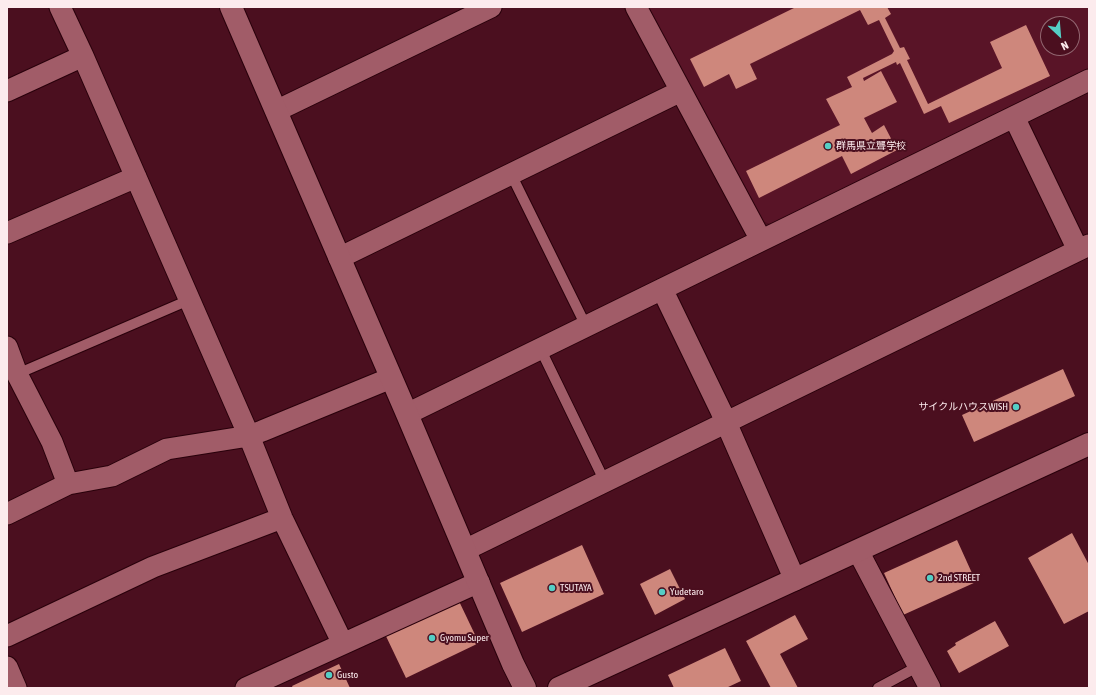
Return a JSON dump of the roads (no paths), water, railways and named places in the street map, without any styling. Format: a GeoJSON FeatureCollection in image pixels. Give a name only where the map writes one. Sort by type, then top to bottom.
{"type":"FeatureCollection","features":[{"type":"Feature","properties":{"kind":"street"},"geometry":{"type":"LineString","coordinates":[[60,7],[83,56],[249,436],[282,518],[342,642]]}},
{"type":"Feature","properties":{"kind":"street"},"geometry":{"type":"LineString","coordinates":[[231,7],[407,414],[513,664],[525,688]]}},
{"type":"Feature","properties":{"kind":"street"},"geometry":{"type":"LineString","coordinates":[[276,111],[491,7]]}},
{"type":"Feature","properties":{"kind":"street"},"geometry":{"type":"LineString","coordinates":[[636,7],[761,240]]}},
{"type":"Feature","properties":{"kind":"street"},"geometry":{"type":"LineString","coordinates":[[7,91],[83,56]]}},
{"type":"Feature","properties":{"kind":"street"},"geometry":{"type":"LineString","coordinates":[[407,414],[1089,80]]}},
{"type":"Feature","properties":{"kind":"street"},"geometry":{"type":"LineString","coordinates":[[339,258],[681,91]]}},
{"type":"Feature","properties":{"kind":"street"},"geometry":{"type":"LineString","coordinates":[[465,550],[1084,248],[1014,117]]}},
{"type":"Feature","properties":{"kind":"street"},"geometry":{"type":"LineString","coordinates":[[7,233],[136,177]]}},
{"type":"Feature","properties":{"kind":"street"},"geometry":{"type":"LineString","coordinates":[[662,289],[725,423],[795,580]]}},
{"type":"Feature","properties":{"kind":"street"},"geometry":{"type":"LineString","coordinates":[[7,347],[17,374],[52,442],[68,484]]}},
{"type":"Feature","properties":{"kind":"street"},"geometry":{"type":"LineString","coordinates":[[7,514],[68,484],[112,476],[167,450],[249,436],[391,378]]}},
{"type":"Feature","properties":{"kind":"street"},"geometry":{"type":"LineString","coordinates":[[559,688],[1089,444]]}},
{"type":"Feature","properties":{"kind":"street"},"geometry":{"type":"LineString","coordinates":[[7,636],[154,567],[282,518]]}},
{"type":"Feature","properties":{"kind":"street"},"geometry":{"type":"LineString","coordinates":[[858,551],[930,688]]}},
{"type":"Feature","properties":{"kind":"street"},"geometry":{"type":"LineString","coordinates":[[246,688],[342,642],[478,582]]}},
{"type":"Feature","properties":{"kind":"street"},"geometry":{"type":"LineString","coordinates":[[7,667],[16,688]]}},
{"type":"Feature","properties":{"kind":"lane"},"geometry":{"type":"LineString","coordinates":[[511,174],[586,326]]}},
{"type":"Feature","properties":{"kind":"lane"},"geometry":{"type":"LineString","coordinates":[[17,374],[189,300]]}},
{"type":"Feature","properties":{"kind":"lane"},"geometry":{"type":"LineString","coordinates":[[540,348],[605,482]]}},
{"type":"Feature","properties":{"kind":"lane"},"geometry":{"type":"LineString","coordinates":[[878,688],[918,666]]}},
{"type":"Feature","properties":{"kind":"place","name":"群馬県立聾学校"},"geometry":{"type":"Point","coordinates":[828,146]}},
{"type":"Feature","properties":{"kind":"place","name":"サイクルハウスWISH"},"geometry":{"type":"Point","coordinates":[1016,407]}},
{"type":"Feature","properties":{"kind":"place","name":"2nd STREET"},"geometry":{"type":"Point","coordinates":[930,578]}},
{"type":"Feature","properties":{"kind":"place","name":"TSUTAYA"},"geometry":{"type":"Point","coordinates":[552,588]}},
{"type":"Feature","properties":{"kind":"place","name":"Yudetaro"},"geometry":{"type":"Point","coordinates":[662,592]}},
{"type":"Feature","properties":{"kind":"place","name":"Gyomu Super"},"geometry":{"type":"Point","coordinates":[432,638]}},
{"type":"Feature","properties":{"kind":"place","name":"Gusto"},"geometry":{"type":"Point","coordinates":[329,675]}}]}
